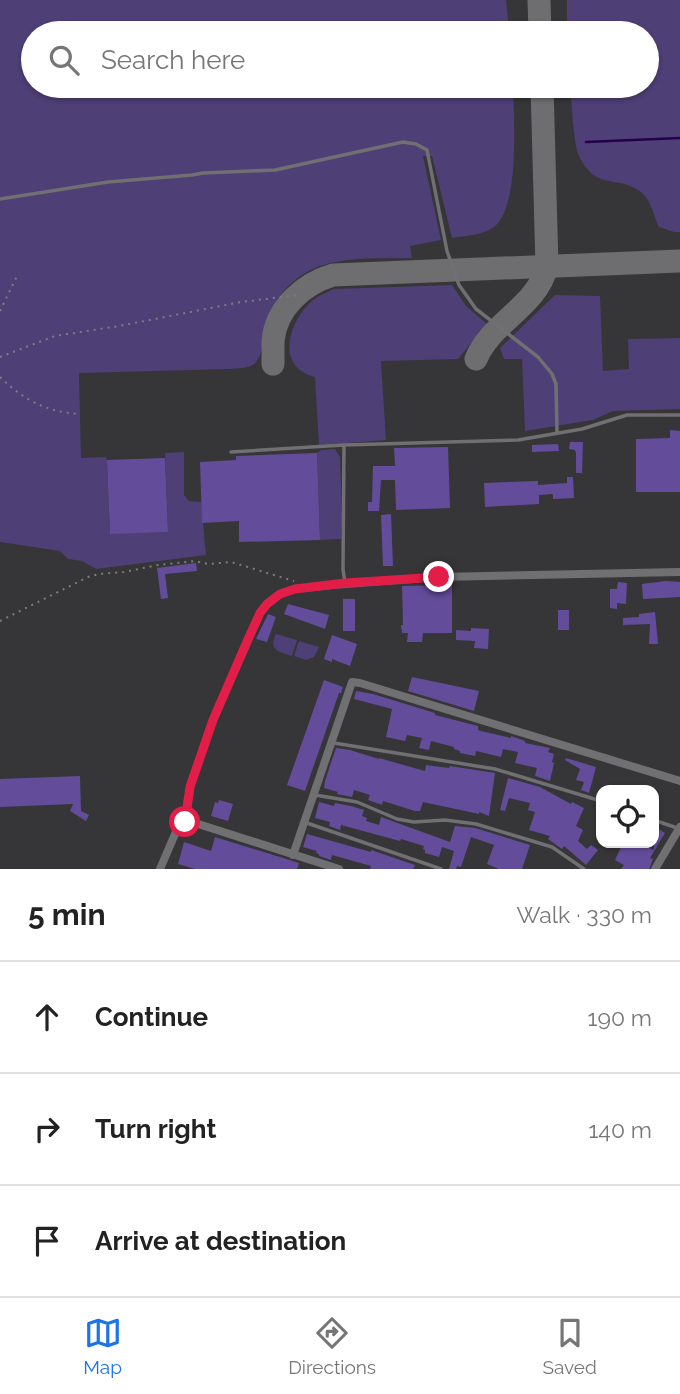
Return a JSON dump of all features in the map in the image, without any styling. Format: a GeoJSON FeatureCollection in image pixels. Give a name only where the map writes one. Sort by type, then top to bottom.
{"type":"FeatureCollection","features":[{"type":"Feature","properties":{"kind":"street"},"geometry":{"type":"LineString","coordinates":[[185,822],[195,768],[213,720],[260,613],[280,594],[295,589],[345,583],[439,577],[680,572]]}},
{"type":"Feature","properties":{"kind":"street"},"geometry":{"type":"LineString","coordinates":[[293,855],[352,682],[680,781]]}},
{"type":"Feature","properties":{"kind":"street"},"geometry":{"type":"LineString","coordinates":[[161,869],[178,827],[185,822],[339,869]]}},
{"type":"Feature","properties":{"kind":"street"},"geometry":{"type":"LineString","coordinates":[[655,869],[680,828]]}},
{"type":"Feature","properties":{"kind":"street"},"geometry":{"type":"LineString","coordinates":[[306,869],[310,859]]}},
{"type":"Feature","properties":{"kind":"lane"},"geometry":{"type":"LineString","coordinates":[[0,199],[108,182],[203,173],[275,170],[403,142],[416,144],[427,150],[447,251],[459,285],[476,309],[538,357],[552,374],[556,384],[557,433]]}},
{"type":"Feature","properties":{"kind":"lane"},"geometry":{"type":"LineString","coordinates":[[231,452],[344,445],[518,440],[582,429],[627,415],[680,415]]}},
{"type":"Feature","properties":{"kind":"lane"},"geometry":{"type":"LineString","coordinates":[[344,445],[345,583]]}},
{"type":"Feature","properties":{"kind":"lane"},"geometry":{"type":"LineString","coordinates":[[331,743],[495,769],[596,799]]}},
{"type":"Feature","properties":{"kind":"lane"},"geometry":{"type":"LineString","coordinates":[[313,795],[357,802],[397,819],[476,824],[541,842],[584,869]]}},
{"type":"Feature","properties":{"kind":"lane"},"geometry":{"type":"LineString","coordinates":[[304,822],[441,869]]}},
{"type":"Feature","properties":{"kind":"lane"},"geometry":{"type":"LineString","coordinates":[[659,822],[680,828]]}},
{"type":"Feature","properties":{"kind":"path"},"geometry":{"type":"LineString","coordinates":[[0,310],[18,274]]}},
{"type":"Feature","properties":{"kind":"path"},"geometry":{"type":"LineString","coordinates":[[0,357],[55,336],[241,302],[297,295]]}},
{"type":"Feature","properties":{"kind":"path"},"geometry":{"type":"LineString","coordinates":[[0,377],[16,392],[46,408],[80,414]]}},
{"type":"Feature","properties":{"kind":"path"},"geometry":{"type":"LineString","coordinates":[[0,621],[88,577],[195,561],[208,564],[231,562],[316,587]]}},
{"type":"Feature","properties":{"kind":"shaded area"},"geometry":{"type":"Polygon","coordinates":[[[0,0],[506,0],[509,21],[21,21],[21,98],[513,98],[514,161],[508,201],[502,217],[494,227],[452,238],[432,156],[423,156],[441,240],[410,246],[412,258],[335,262],[311,270],[295,280],[271,310],[260,355],[252,365],[229,369],[79,373],[81,458],[106,457],[110,533],[168,532],[165,453],[184,452],[184,495],[189,501],[201,502],[206,555],[96,569],[82,561],[68,559],[60,551],[0,542],[0,0]]]}},
{"type":"Feature","properties":{"kind":"shaded area"},"geometry":{"type":"Polygon","coordinates":[[[567,0],[680,0],[680,232],[659,227],[649,202],[638,190],[592,174],[579,156],[574,132],[571,98],[659,98],[659,21],[567,21],[567,0]]]}},
{"type":"Feature","properties":{"kind":"shaded area"},"geometry":{"type":"Polygon","coordinates":[[[452,285],[466,306],[487,324],[458,359],[381,361],[386,440],[319,445],[315,377],[303,372],[296,365],[291,357],[290,347],[294,326],[306,307],[334,289],[452,285]]]}},
{"type":"Feature","properties":{"kind":"shaded area"},"geometry":{"type":"Polygon","coordinates":[[[555,295],[600,296],[603,371],[629,369],[628,339],[680,338],[680,409],[613,411],[593,420],[525,431],[522,359],[504,359],[500,348],[555,295]]]}},
{"type":"Feature","properties":{"kind":"shaded area"},"geometry":{"type":"Polygon","coordinates":[[[335,449],[340,457],[341,539],[320,540],[317,453],[335,449]]]}},
{"type":"Feature","properties":{"kind":"shaded area"},"geometry":{"type":"Polygon","coordinates":[[[276,634],[297,640],[292,656],[276,650],[273,644],[276,634]]]}},
{"type":"Feature","properties":{"kind":"shaded area"},"geometry":{"type":"Polygon","coordinates":[[[299,641],[319,647],[314,657],[306,660],[294,656],[299,641]]]}},
{"type":"Feature","properties":{"kind":"building"},"geometry":{"type":"Polygon","coordinates":[[[670,430],[680,431],[680,492],[636,492],[636,439],[670,438],[670,430]]]}},
{"type":"Feature","properties":{"kind":"building"},"geometry":{"type":"Polygon","coordinates":[[[570,442],[583,442],[582,473],[576,473],[576,453],[575,450],[569,449],[570,442]]]}},
{"type":"Feature","properties":{"kind":"building"},"geometry":{"type":"Polygon","coordinates":[[[558,444],[559,451],[532,452],[532,445],[558,444]]]}},
{"type":"Feature","properties":{"kind":"building"},"geometry":{"type":"Polygon","coordinates":[[[448,447],[450,508],[396,510],[395,480],[381,480],[379,511],[368,511],[368,502],[372,502],[373,466],[395,466],[394,448],[448,447]]]}},
{"type":"Feature","properties":{"kind":"building"},"geometry":{"type":"Polygon","coordinates":[[[317,453],[320,540],[239,542],[239,521],[202,523],[200,462],[236,460],[236,456],[317,453]]]}},
{"type":"Feature","properties":{"kind":"building"},"geometry":{"type":"Polygon","coordinates":[[[165,458],[168,532],[110,534],[107,460],[165,458]]]}},
{"type":"Feature","properties":{"kind":"building"},"geometry":{"type":"Polygon","coordinates":[[[567,477],[573,477],[574,498],[553,499],[553,494],[539,495],[539,504],[485,507],[484,483],[567,483],[567,477]]]}},
{"type":"Feature","properties":{"kind":"building"},"geometry":{"type":"Polygon","coordinates":[[[391,514],[393,566],[383,566],[381,515],[391,514]]]}},
{"type":"Feature","properties":{"kind":"building"},"geometry":{"type":"Polygon","coordinates":[[[196,563],[197,571],[165,574],[168,598],[161,599],[157,568],[196,563]]]}},
{"type":"Feature","properties":{"kind":"building"},"geometry":{"type":"Polygon","coordinates":[[[618,582],[627,583],[626,604],[617,603],[617,609],[610,608],[610,589],[617,589],[618,582]]]}},
{"type":"Feature","properties":{"kind":"building"},"geometry":{"type":"Polygon","coordinates":[[[680,582],[680,597],[643,599],[642,584],[680,582]]]}},
{"type":"Feature","properties":{"kind":"building"},"geometry":{"type":"Polygon","coordinates":[[[452,585],[452,633],[423,633],[422,642],[407,642],[408,633],[402,633],[401,625],[402,586],[452,585]]]}},
{"type":"Feature","properties":{"kind":"building"},"geometry":{"type":"Polygon","coordinates":[[[343,599],[355,599],[355,631],[343,631],[343,599]]]}},
{"type":"Feature","properties":{"kind":"building"},"geometry":{"type":"Polygon","coordinates":[[[288,604],[329,615],[325,629],[284,614],[288,604]]]}},
{"type":"Feature","properties":{"kind":"building"},"geometry":{"type":"Polygon","coordinates":[[[558,610],[569,610],[569,630],[558,630],[558,610]]]}},
{"type":"Feature","properties":{"kind":"building"},"geometry":{"type":"Polygon","coordinates":[[[655,612],[658,644],[649,644],[650,624],[623,625],[623,618],[655,612]]]}},
{"type":"Feature","properties":{"kind":"building"},"geometry":{"type":"Polygon","coordinates":[[[268,614],[276,617],[267,642],[256,639],[268,614]]]}},
{"type":"Feature","properties":{"kind":"building"},"geometry":{"type":"Polygon","coordinates":[[[471,628],[489,629],[488,649],[474,648],[475,641],[456,640],[456,630],[471,631],[471,628]]]}},
{"type":"Feature","properties":{"kind":"building"},"geometry":{"type":"Polygon","coordinates":[[[332,635],[357,644],[350,666],[324,659],[332,635]]]}},
{"type":"Feature","properties":{"kind":"building"},"geometry":{"type":"Polygon","coordinates":[[[412,677],[479,691],[474,711],[408,691],[412,677]]]}},
{"type":"Feature","properties":{"kind":"building"},"geometry":{"type":"Polygon","coordinates":[[[324,680],[343,687],[305,791],[287,785],[324,680]]]}},
{"type":"Feature","properties":{"kind":"building"},"geometry":{"type":"Polygon","coordinates":[[[356,691],[478,726],[481,731],[511,736],[525,743],[550,748],[548,752],[554,754],[554,763],[550,781],[535,776],[537,768],[515,763],[518,752],[503,749],[501,757],[476,751],[475,756],[431,741],[429,750],[419,748],[422,738],[407,735],[405,741],[386,737],[392,709],[354,699],[356,691]]]}},
{"type":"Feature","properties":{"kind":"building"},"geometry":{"type":"Polygon","coordinates":[[[336,748],[425,771],[426,765],[495,773],[489,816],[423,802],[420,811],[383,801],[382,805],[368,800],[370,795],[354,790],[352,797],[337,794],[338,792],[324,788],[336,748]]]}},
{"type":"Feature","properties":{"kind":"building"},"geometry":{"type":"Polygon","coordinates":[[[566,758],[596,767],[589,793],[581,790],[584,782],[576,780],[580,769],[565,760],[566,758]]]}},
{"type":"Feature","properties":{"kind":"building"},"geometry":{"type":"Polygon","coordinates":[[[80,776],[81,811],[89,815],[86,821],[70,811],[73,804],[0,807],[0,779],[80,776]]]}},
{"type":"Feature","properties":{"kind":"building"},"geometry":{"type":"Polygon","coordinates":[[[508,778],[540,787],[584,808],[576,826],[583,830],[578,841],[587,849],[591,845],[598,850],[586,865],[564,846],[562,849],[548,839],[550,836],[529,830],[535,812],[528,810],[530,803],[509,798],[505,811],[500,810],[508,778]]]}},
{"type":"Feature","properties":{"kind":"building"},"geometry":{"type":"Polygon","coordinates":[[[219,800],[233,804],[228,821],[211,816],[215,802],[218,803],[219,800]]]}},
{"type":"Feature","properties":{"kind":"building"},"geometry":{"type":"Polygon","coordinates":[[[319,802],[334,806],[335,803],[351,806],[364,810],[362,816],[367,818],[366,821],[379,825],[381,817],[450,842],[455,826],[475,828],[530,845],[522,869],[499,869],[487,864],[494,845],[471,837],[461,867],[449,869],[454,851],[442,847],[439,857],[425,853],[424,846],[401,839],[400,841],[341,825],[340,830],[329,826],[330,822],[315,818],[319,802]]]}},
{"type":"Feature","properties":{"kind":"building"},"geometry":{"type":"Polygon","coordinates":[[[659,829],[665,833],[659,843],[659,829]]]}},
{"type":"Feature","properties":{"kind":"building"},"geometry":{"type":"Polygon","coordinates":[[[307,834],[371,850],[415,865],[413,869],[370,869],[371,866],[332,855],[331,860],[319,856],[317,851],[303,847],[307,834]]]}},
{"type":"Feature","properties":{"kind":"building"},"geometry":{"type":"Polygon","coordinates":[[[215,837],[299,863],[297,869],[195,869],[178,864],[184,842],[211,851],[215,837]]]}},
{"type":"Feature","properties":{"kind":"building"},"geometry":{"type":"Polygon","coordinates":[[[621,848],[656,848],[650,858],[653,859],[649,869],[621,869],[624,865],[615,860],[621,848]]]}},
{"type":"Feature","properties":{"kind":"waterway"},"geometry":{"type":"LineString","coordinates":[[586,142],[680,138]]}},
{"type":"Feature","properties":{"kind":"taxiway"},"geometry":{"type":"LineString","coordinates":[[539,0],[540,21]]}},
{"type":"Feature","properties":{"kind":"taxiway"},"geometry":{"type":"LineString","coordinates":[[476,359],[492,334],[534,292],[547,266],[542,98]]}},
{"type":"Feature","properties":{"kind":"taxiway"},"geometry":{"type":"LineString","coordinates":[[273,364],[275,329],[285,308],[311,284],[333,275],[680,261]]}},
{"type":"Feature","properties":{"kind":"route"},"geometry":{"type":"LineString","coordinates":[[185,822],[195,768],[213,720],[260,613],[267,604],[280,594],[295,589],[439,577]]}}]}
